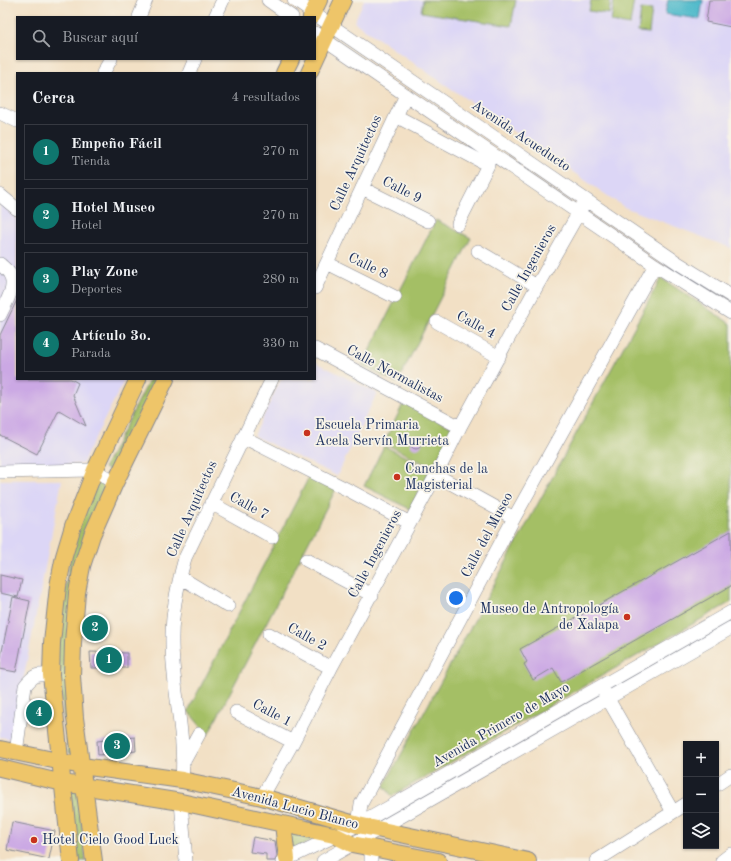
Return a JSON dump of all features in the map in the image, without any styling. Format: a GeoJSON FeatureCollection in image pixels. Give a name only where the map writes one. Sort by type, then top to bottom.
{"type":"FeatureCollection","features":[{"type":"Feature","properties":{"kind":"main road"},"geometry":{"type":"LineString","coordinates":[[316,54],[324,33],[343,0]]}},
{"type":"Feature","properties":{"kind":"main road"},"geometry":{"type":"LineString","coordinates":[[284,72],[290,60]]}},
{"type":"Feature","properties":{"kind":"main road"},"geometry":{"type":"LineString","coordinates":[[309,72],[314,60]]}},
{"type":"Feature","properties":{"kind":"main road"},"geometry":{"type":"LineString","coordinates":[[71,861],[51,675],[52,643],[58,586],[64,556],[73,526],[95,470],[138,380]]}},
{"type":"Feature","properties":{"kind":"main road"},"geometry":{"type":"LineString","coordinates":[[94,861],[75,718],[72,676],[77,593],[82,566],[92,535],[115,483],[166,380]]}},
{"type":"Feature","properties":{"kind":"main road","name":"Avenida Lucio Blanco"},"geometry":{"type":"LineString","coordinates":[[0,749],[82,766],[182,780],[262,797],[358,825],[528,861]]}},
{"type":"Feature","properties":{"kind":"main road","name":"Avenida Lucio Blanco"},"geometry":{"type":"LineString","coordinates":[[0,768],[63,783],[181,802],[334,835],[371,854],[438,861]]}},
{"type":"Feature","properties":{"kind":"main road"},"geometry":{"type":"LineString","coordinates":[[284,824],[285,860]]}},
{"type":"Feature","properties":{"kind":"street"},"geometry":{"type":"LineString","coordinates":[[139,16],[146,0]]}},
{"type":"Feature","properties":{"kind":"street"},"geometry":{"type":"LineString","coordinates":[[215,16],[223,0]]}},
{"type":"Feature","properties":{"kind":"street"},"geometry":{"type":"LineString","coordinates":[[268,0],[291,16]]}},
{"type":"Feature","properties":{"kind":"street","name":"Avenida Acueducto"},"geometry":{"type":"LineString","coordinates":[[294,0],[315,10],[324,33],[406,95],[655,265],[731,313]]}},
{"type":"Feature","properties":{"kind":"street","name":"Avenida Acueducto"},"geometry":{"type":"LineString","coordinates":[[324,33],[586,200],[678,263],[731,296]]}},
{"type":"Feature","properties":{"kind":"street"},"geometry":{"type":"LineString","coordinates":[[104,72],[110,60]]}},
{"type":"Feature","properties":{"kind":"street"},"geometry":{"type":"LineString","coordinates":[[188,72],[194,60]]}},
{"type":"Feature","properties":{"kind":"street","name":"Calle Arquitectos"},"geometry":{"type":"LineString","coordinates":[[316,286],[406,95]]}},
{"type":"Feature","properties":{"kind":"street"},"geometry":{"type":"LineString","coordinates":[[0,113],[16,121]]}},
{"type":"Feature","properties":{"kind":"street"},"geometry":{"type":"LineString","coordinates":[[396,116],[488,165],[458,224]]}},
{"type":"Feature","properties":{"kind":"street","name":"Calle 9"},"geometry":{"type":"LineString","coordinates":[[362,188],[428,221]]}},
{"type":"Feature","properties":{"kind":"street"},"geometry":{"type":"LineString","coordinates":[[0,195],[16,208]]}},
{"type":"Feature","properties":{"kind":"street","name":"Calle Ingenieros"},"geometry":{"type":"LineString","coordinates":[[262,797],[372,595],[460,427],[586,200]]}},
{"type":"Feature","properties":{"kind":"street"},"geometry":{"type":"LineString","coordinates":[[478,251],[537,286]]}},
{"type":"Feature","properties":{"kind":"street","name":"Calle 8"},"geometry":{"type":"LineString","coordinates":[[327,263],[395,297]]}},
{"type":"Feature","properties":{"kind":"street"},"geometry":{"type":"LineString","coordinates":[[670,274],[678,263]]}},
{"type":"Feature","properties":{"kind":"street"},"geometry":{"type":"LineString","coordinates":[[0,264],[10,274],[12,282],[11,290],[0,316]]}},
{"type":"Feature","properties":{"kind":"street","name":"Calle del Museo"},"geometry":{"type":"LineString","coordinates":[[358,825],[361,804],[514,518],[655,265]]}},
{"type":"Feature","properties":{"kind":"street","name":"Calle 4"},"geometry":{"type":"LineString","coordinates":[[437,322],[500,357]]}},
{"type":"Feature","properties":{"kind":"street","name":"Calle Normalistas"},"geometry":{"type":"LineString","coordinates":[[316,349],[460,427]]}},
{"type":"Feature","properties":{"kind":"street","name":"Calle Arquitectos"},"geometry":{"type":"LineString","coordinates":[[182,780],[184,761],[173,666],[172,636],[180,577],[185,558],[272,380]]}},
{"type":"Feature","properties":{"kind":"street"},"geometry":{"type":"LineString","coordinates":[[243,437],[410,523]]}},
{"type":"Feature","properties":{"kind":"street"},"geometry":{"type":"LineString","coordinates":[[0,472],[95,470],[115,483]]}},
{"type":"Feature","properties":{"kind":"street"},"geometry":{"type":"LineString","coordinates":[[436,475],[514,518]]}},
{"type":"Feature","properties":{"kind":"street","name":"Calle 7"},"geometry":{"type":"LineString","coordinates":[[211,503],[272,537]]}},
{"type":"Feature","properties":{"kind":"street"},"geometry":{"type":"LineString","coordinates":[[306,560],[372,595]]}},
{"type":"Feature","properties":{"kind":"street"},"geometry":{"type":"LineString","coordinates":[[180,577],[228,606]]}},
{"type":"Feature","properties":{"kind":"street","name":"Avenida Primero de Mayo"},"geometry":{"type":"LineString","coordinates":[[285,860],[334,835],[358,825],[731,612]]}},
{"type":"Feature","properties":{"kind":"street","name":"Avenida Primero de Mayo"},"geometry":{"type":"LineString","coordinates":[[330,859],[377,829],[731,628]]}},
{"type":"Feature","properties":{"kind":"street","name":"Calle 2"},"geometry":{"type":"LineString","coordinates":[[268,634],[331,668]]}},
{"type":"Feature","properties":{"kind":"street"},"geometry":{"type":"LineString","coordinates":[[16,753],[25,686],[31,677],[39,674],[51,675]]}},
{"type":"Feature","properties":{"kind":"street"},"geometry":{"type":"LineString","coordinates":[[600,686],[673,812]]}},
{"type":"Feature","properties":{"kind":"street","name":"Calle 1"},"geometry":{"type":"LineString","coordinates":[[236,712],[293,742]]}},
{"type":"Feature","properties":{"kind":"street"},"geometry":{"type":"LineString","coordinates":[[184,761],[199,734]]}},
{"type":"Feature","properties":{"kind":"street"},"geometry":{"type":"LineString","coordinates":[[719,783],[731,776]]}},
{"type":"Feature","properties":{"kind":"street"},"geometry":{"type":"LineString","coordinates":[[181,802],[186,861]]}},
{"type":"Feature","properties":{"kind":"street"},"geometry":{"type":"LineString","coordinates":[[596,861],[683,806]]}},
{"type":"Feature","properties":{"kind":"street"},"geometry":{"type":"LineString","coordinates":[[722,861],[731,854]]}},
{"type":"Feature","properties":{"kind":"shaded area"},"geometry":{"type":"Polygon","coordinates":[[[364,0],[731,0],[731,248],[624,207],[354,22],[364,0]]]}},
{"type":"Feature","properties":{"kind":"shaded area"},"geometry":{"type":"Polygon","coordinates":[[[0,202],[16,218],[16,380],[124,380],[82,464],[0,468],[0,202]]]}},
{"type":"Feature","properties":{"kind":"shaded area"},"geometry":{"type":"Polygon","coordinates":[[[316,362],[377,393],[337,476],[254,436],[281,380],[316,380],[316,362]]]}},
{"type":"Feature","properties":{"kind":"shaded area"},"geometry":{"type":"Polygon","coordinates":[[[0,480],[62,480],[12,739],[0,737],[0,480]]]}},
{"type":"Feature","properties":{"kind":"green space"},"geometry":{"type":"Polygon","coordinates":[[[423,0],[516,0],[511,26],[421,12],[423,0]]]}},
{"type":"Feature","properties":{"kind":"green space"},"geometry":{"type":"Polygon","coordinates":[[[591,0],[611,0],[609,14],[589,11],[591,0]]]}},
{"type":"Feature","properties":{"kind":"green space"},"geometry":{"type":"Polygon","coordinates":[[[614,0],[634,0],[630,25],[611,22],[614,0]]]}},
{"type":"Feature","properties":{"kind":"green space"},"geometry":{"type":"Polygon","coordinates":[[[641,9],[652,10],[649,33],[638,32],[641,9]]]}},
{"type":"Feature","properties":{"kind":"green space"},"geometry":{"type":"Polygon","coordinates":[[[436,220],[471,238],[397,383],[362,365],[436,220]]]}},
{"type":"Feature","properties":{"kind":"green space"},"geometry":{"type":"Polygon","coordinates":[[[661,278],[731,324],[731,602],[392,796],[384,786],[661,278]]]}},
{"type":"Feature","properties":{"kind":"green space"},"geometry":{"type":"Polygon","coordinates":[[[149,380],[161,380],[115,474],[104,468],[149,380]]]}},
{"type":"Feature","properties":{"kind":"green space"},"geometry":{"type":"Polygon","coordinates":[[[404,402],[453,428],[433,468],[384,443],[404,402]]]}},
{"type":"Feature","properties":{"kind":"green space","name":"Canchas de la Magisterial"},"geometry":{"type":"Polygon","coordinates":[[[384,446],[430,469],[410,509],[364,486],[384,446]]]}},
{"type":"Feature","properties":{"kind":"green space"},"geometry":{"type":"Polygon","coordinates":[[[310,475],[336,489],[208,735],[188,711],[310,475]]]}},
{"type":"Feature","properties":{"kind":"green space"},"geometry":{"type":"Polygon","coordinates":[[[98,482],[105,487],[73,591],[79,755],[68,753],[56,644],[75,532],[98,482]]]}},
{"type":"Feature","properties":{"kind":"green space"},"geometry":{"type":"Polygon","coordinates":[[[70,788],[78,790],[86,861],[77,861],[70,788]]]}},
{"type":"Feature","properties":{"kind":"green space"},"geometry":{"type":"Polygon","coordinates":[[[289,833],[317,838],[292,851],[289,833]]]}},
{"type":"Feature","properties":{"kind":"water"},"geometry":{"type":"Polygon","coordinates":[[[668,0],[703,0],[700,19],[665,14],[668,0]]]}},
{"type":"Feature","properties":{"kind":"building"},"geometry":{"type":"Polygon","coordinates":[[[709,0],[731,0],[731,27],[706,22],[709,0]]]}},
{"type":"Feature","properties":{"kind":"building"},"geometry":{"type":"Polygon","coordinates":[[[16,302],[16,380],[73,380],[78,383],[73,395],[86,426],[59,410],[37,454],[0,435],[0,335],[16,302]]]}},
{"type":"Feature","properties":{"kind":"building"},"geometry":{"type":"Polygon","coordinates":[[[418,437],[421,438],[421,448],[414,449],[411,448],[410,441],[411,438],[418,437]]]}},
{"type":"Feature","properties":{"kind":"building","name":"Museo de Antropología de Xalapa"},"geometry":{"type":"Polygon","coordinates":[[[731,531],[731,586],[561,682],[553,668],[533,680],[524,664],[527,662],[520,649],[731,531]]]}},
{"type":"Feature","properties":{"kind":"building"},"geometry":{"type":"Polygon","coordinates":[[[0,575],[22,580],[18,597],[0,593],[0,575]]]}},
{"type":"Feature","properties":{"kind":"building"},"geometry":{"type":"Polygon","coordinates":[[[13,597],[30,601],[16,672],[0,669],[0,661],[13,597]]]}},
{"type":"Feature","properties":{"kind":"building"},"geometry":{"type":"Polygon","coordinates":[[[89,620],[101,620],[100,636],[88,636],[89,620]]]}},
{"type":"Feature","properties":{"kind":"building"},"geometry":{"type":"Polygon","coordinates":[[[90,652],[127,653],[127,668],[91,668],[90,652]]]}},
{"type":"Feature","properties":{"kind":"building"},"geometry":{"type":"Polygon","coordinates":[[[135,737],[136,751],[98,755],[97,741],[135,737]]]}},
{"type":"Feature","properties":{"kind":"building"},"geometry":{"type":"Polygon","coordinates":[[[12,822],[55,831],[49,859],[7,850],[12,822]]]}},
{"type":"Feature","properties":{"kind":"building"},"geometry":{"type":"Polygon","coordinates":[[[253,837],[275,841],[277,856],[275,861],[266,861],[266,854],[250,852],[253,837]]]}},
{"type":"Feature","properties":{"kind":"place","name":"Escuela Primaria Acela Servín Murrieta"},"geometry":{"type":"Point","coordinates":[307,433]}},
{"type":"Feature","properties":{"kind":"place","name":"Canchas de la Magisterial"},"geometry":{"type":"Point","coordinates":[397,477]}},
{"type":"Feature","properties":{"kind":"place","name":"Museo de Antropología de Xalapa"},"geometry":{"type":"Point","coordinates":[627,617]}},
{"type":"Feature","properties":{"kind":"place","name":"Hotel Museo"},"geometry":{"type":"Point","coordinates":[95,628]}},
{"type":"Feature","properties":{"kind":"place","name":"Empeño Fácil"},"geometry":{"type":"Point","coordinates":[109,660]}},
{"type":"Feature","properties":{"kind":"place","name":"Artículo 3o."},"geometry":{"type":"Point","coordinates":[39,713]}},
{"type":"Feature","properties":{"kind":"place","name":"Play Zone"},"geometry":{"type":"Point","coordinates":[117,746]}},
{"type":"Feature","properties":{"kind":"place","name":"Hotel Cielo Good Luck"},"geometry":{"type":"Point","coordinates":[34,840]}}]}
